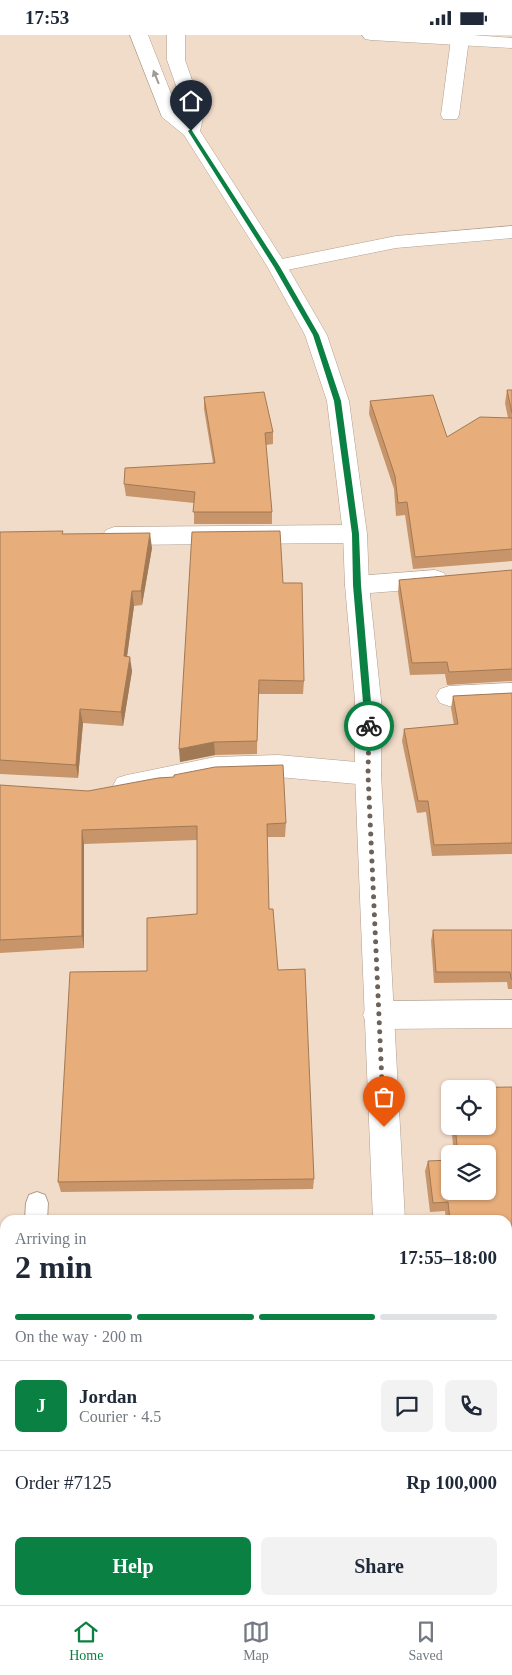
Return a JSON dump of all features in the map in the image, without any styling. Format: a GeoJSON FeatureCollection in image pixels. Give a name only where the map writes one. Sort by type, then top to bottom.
{"type":"FeatureCollection","features":[{"type":"Feature","properties":{"kind":"main road"},"geometry":{"type":"LineString","coordinates":[[139,35],[171,117],[191,131],[277,267],[316,335],[338,401],[355,534],[357,585],[368,700],[368,774],[389,1215]]}},
{"type":"Feature","properties":{"kind":"main road"},"geometry":{"type":"LineString","coordinates":[[176,35],[176,60],[195,114],[191,131]]}},
{"type":"Feature","properties":{"kind":"main road"},"geometry":{"type":"LineString","coordinates":[[371,35],[448,37],[512,43]]}},
{"type":"Feature","properties":{"kind":"main road"},"geometry":{"type":"LineString","coordinates":[[448,37],[450,115]]}},
{"type":"Feature","properties":{"kind":"main road"},"geometry":{"type":"LineString","coordinates":[[277,267],[396,242],[512,232]]}},
{"type":"Feature","properties":{"kind":"main road"},"geometry":{"type":"LineString","coordinates":[[89,536],[355,534]]}},
{"type":"Feature","properties":{"kind":"main road"},"geometry":{"type":"LineString","coordinates":[[357,585],[454,577]]}},
{"type":"Feature","properties":{"kind":"main road"},"geometry":{"type":"LineString","coordinates":[[449,696],[512,693]]}},
{"type":"Feature","properties":{"kind":"main road"},"geometry":{"type":"LineString","coordinates":[[107,789],[215,768],[278,766],[368,774]]}},
{"type":"Feature","properties":{"kind":"main road"},"geometry":{"type":"LineString","coordinates":[[378,1015],[512,1014]]}},
{"type":"Feature","properties":{"kind":"building"},"geometry":{"type":"Polygon","coordinates":[[[507,390],[512,390],[512,413],[507,390]]]}},
{"type":"Feature","properties":{"kind":"building"},"geometry":{"type":"Polygon","coordinates":[[[264,392],[273,432],[265,433],[272,512],[193,512],[195,492],[124,484],[125,468],[215,463],[204,397],[264,392]]]}},
{"type":"Feature","properties":{"kind":"building"},"geometry":{"type":"Polygon","coordinates":[[[433,395],[447,437],[480,417],[512,418],[512,549],[415,557],[407,502],[398,503],[395,476],[370,401],[433,395]]]}},
{"type":"Feature","properties":{"kind":"building"},"geometry":{"type":"Polygon","coordinates":[[[63,531],[62,534],[150,533],[141,591],[132,591],[124,656],[130,657],[121,712],[80,709],[76,765],[0,760],[0,532],[63,531]]]}},
{"type":"Feature","properties":{"kind":"building"},"geometry":{"type":"Polygon","coordinates":[[[280,531],[283,583],[302,583],[304,681],[259,680],[257,741],[214,742],[179,749],[192,532],[280,531]]]}},
{"type":"Feature","properties":{"kind":"building"},"geometry":{"type":"Polygon","coordinates":[[[512,570],[512,669],[449,672],[447,662],[412,663],[399,580],[512,570]]]}},
{"type":"Feature","properties":{"kind":"building"},"geometry":{"type":"Polygon","coordinates":[[[512,693],[512,843],[434,845],[428,801],[418,801],[404,729],[458,724],[453,696],[512,693]]]}},
{"type":"Feature","properties":{"kind":"building"},"geometry":{"type":"Polygon","coordinates":[[[283,765],[286,823],[267,824],[269,909],[273,909],[278,970],[305,969],[314,1179],[58,1182],[70,972],[147,971],[147,918],[197,914],[197,826],[82,830],[82,936],[0,940],[0,785],[88,791],[158,778],[174,777],[174,775],[215,767],[283,765]]]}},
{"type":"Feature","properties":{"kind":"building"},"geometry":{"type":"Polygon","coordinates":[[[433,930],[512,930],[512,979],[510,972],[436,972],[433,930]]]}},
{"type":"Feature","properties":{"kind":"building"},"geometry":{"type":"Polygon","coordinates":[[[496,1087],[512,1087],[512,1215],[449,1215],[448,1202],[433,1203],[428,1161],[441,1160],[441,1200],[496,1200],[496,1145],[457,1145],[456,1135],[496,1135],[496,1087]]]}},
{"type":"Feature","properties":{"kind":"way so far"},"geometry":{"type":"LineString","coordinates":[[369,726],[368,774],[384,1127]]}},
{"type":"Feature","properties":{"kind":"route"},"geometry":{"type":"LineString","coordinates":[[191,131],[277,267],[316,335],[338,401],[355,534],[357,585],[369,726]]}}]}
